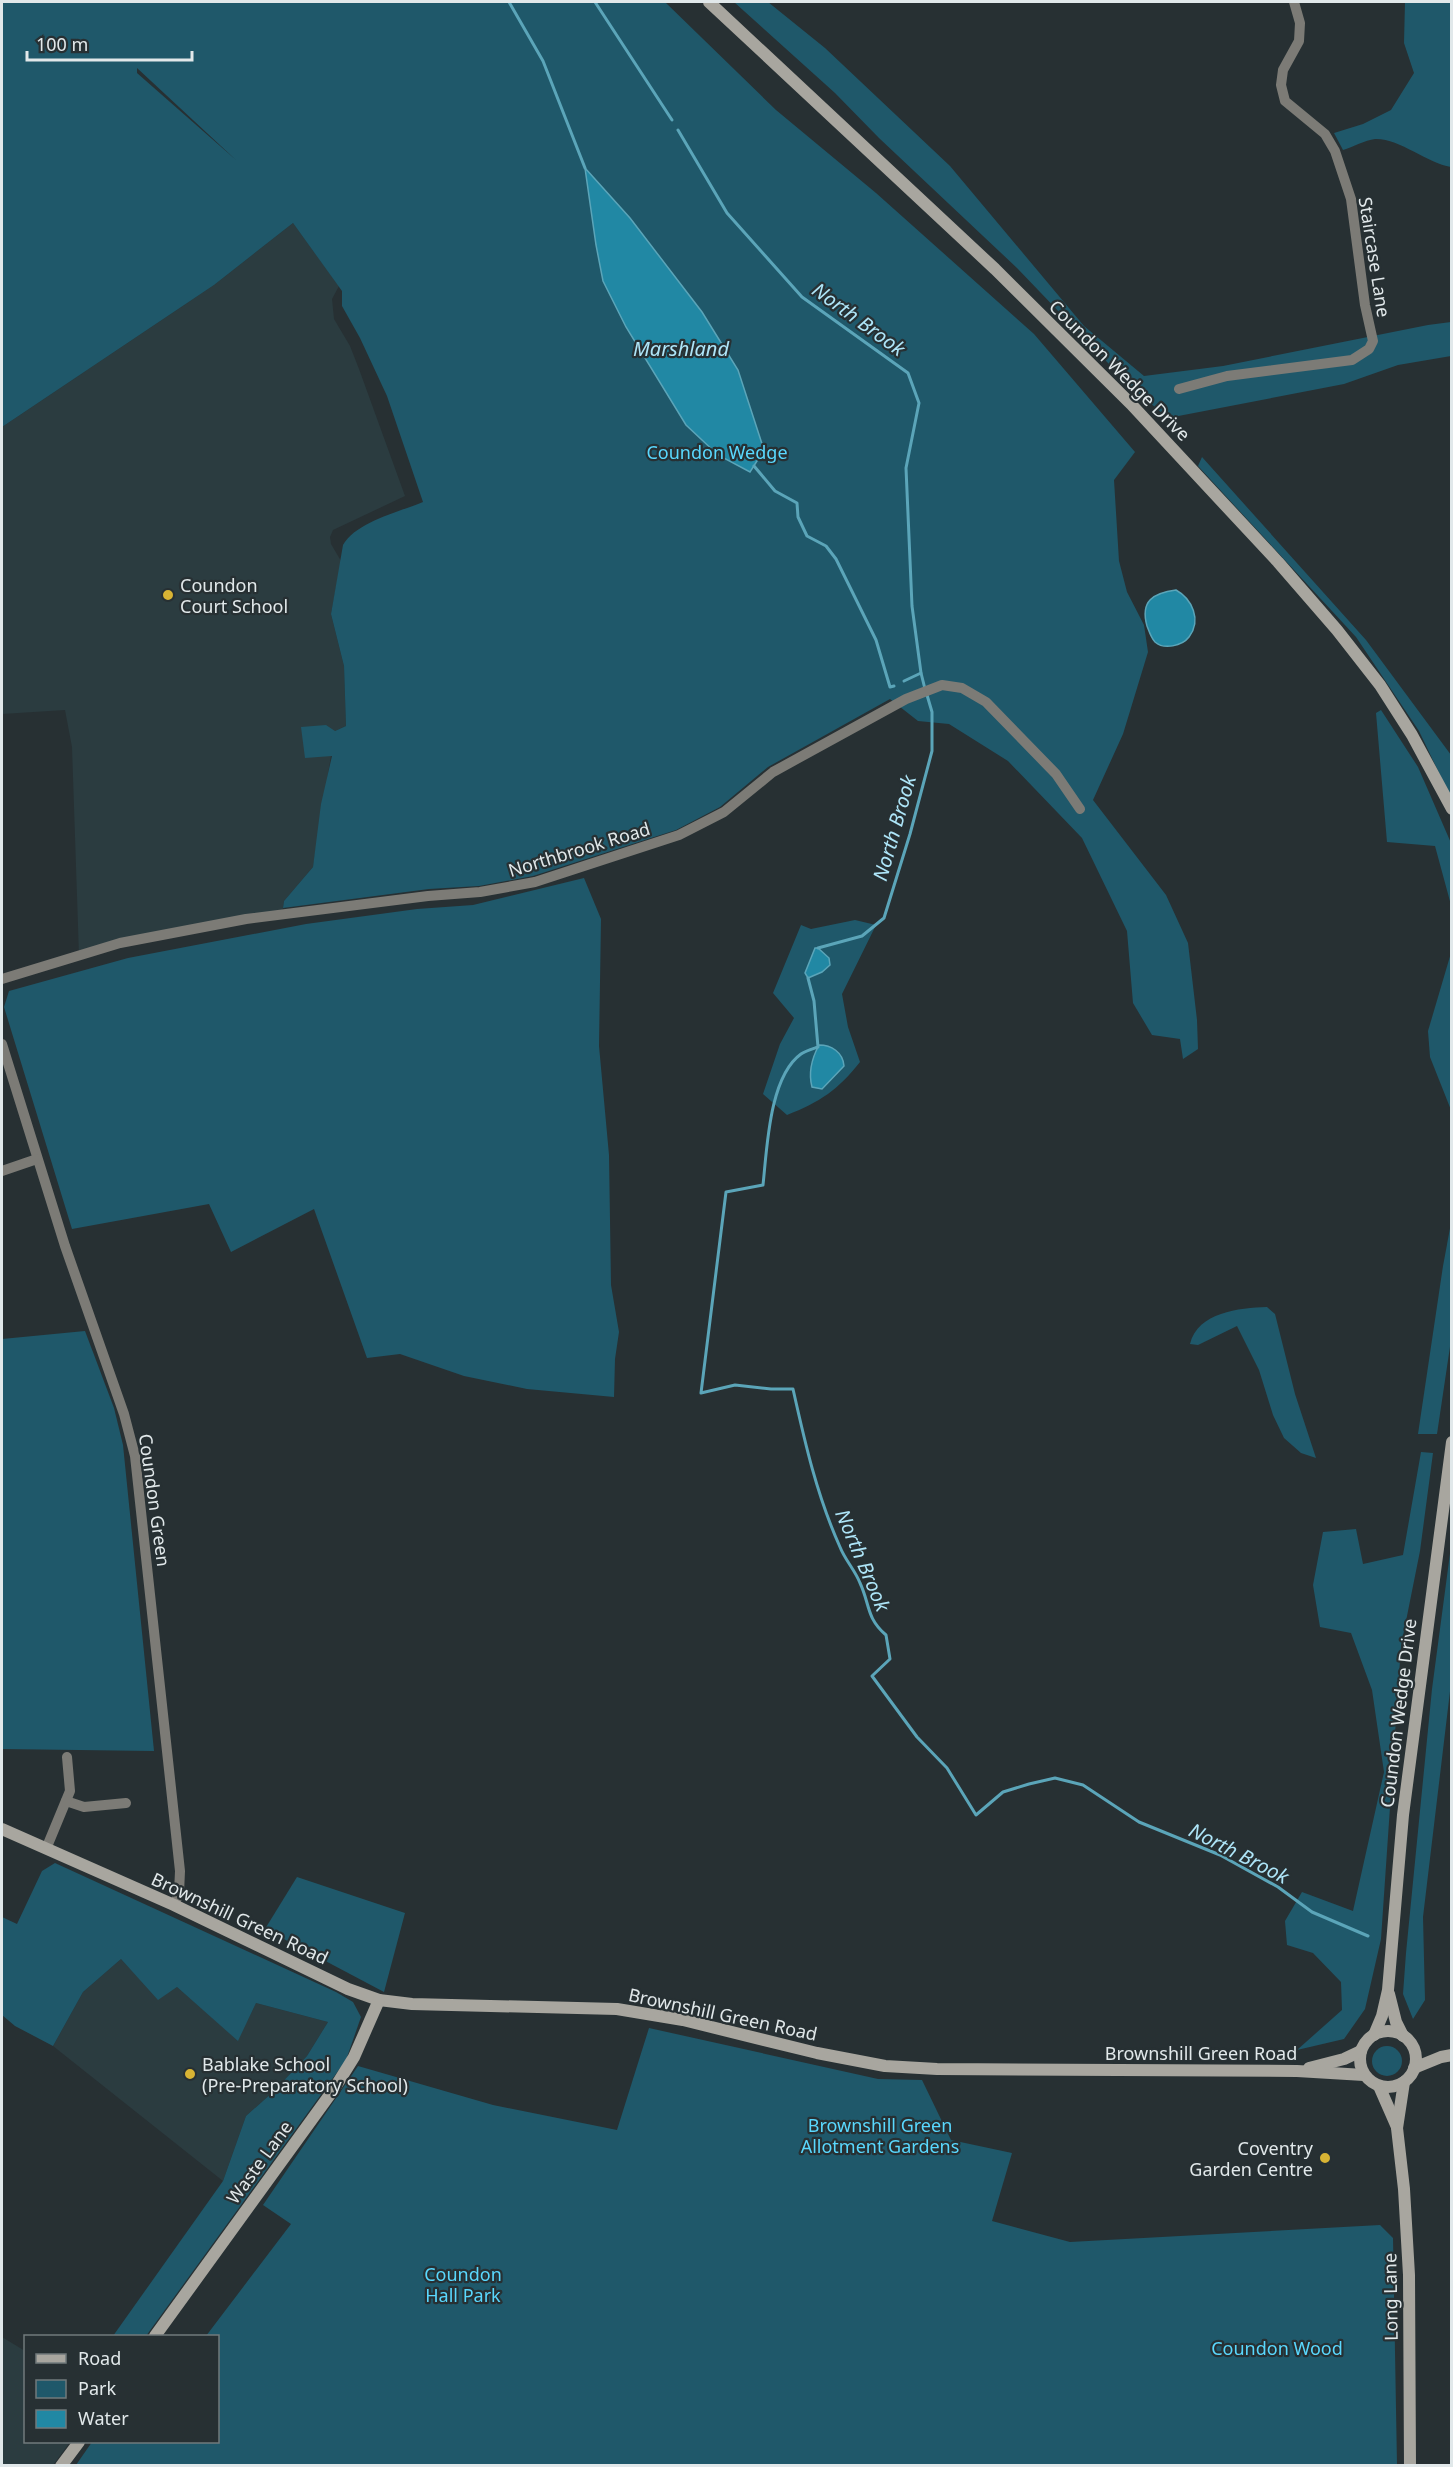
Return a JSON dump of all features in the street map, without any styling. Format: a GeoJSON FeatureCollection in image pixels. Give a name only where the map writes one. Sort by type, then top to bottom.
{"type":"FeatureCollection","features":[{"type":"Feature","properties":{"kind":"main road","name":"Coundon Wedge Drive"},"geometry":{"type":"LineString","coordinates":[[710,2],[995,269],[1131,404],[1278,562],[1337,630],[1380,685],[1413,735],[1452,809]]}},
{"type":"Feature","properties":{"kind":"main road","name":"Coundon Wedge Drive"},"geometry":{"type":"LineString","coordinates":[[1374,2035],[1382,2016],[1388,1990],[1403,1815],[1452,1442]]}},
{"type":"Feature","properties":{"kind":"main road","name":"Brownshill Green Road"},"geometry":{"type":"LineString","coordinates":[[2,1830],[174,1905],[348,1989],[379,2000],[412,2004],[617,2009],[683,2020],[817,2053],[885,2066],[937,2069],[1296,2071],[1364,2075]]}},
{"type":"Feature","properties":{"kind":"main road","name":"Coundon Wedge Drive"},"geometry":{"type":"LineString","coordinates":[[1388,1990],[1396,2022],[1403,2036]]}},
{"type":"Feature","properties":{"kind":"main road","name":"Waste Lane"},"geometry":{"type":"LineString","coordinates":[[156,2335],[334,2088],[354,2057],[379,2000]]}},
{"type":"Feature","properties":{"kind":"main road"},"geometry":{"type":"LineString","coordinates":[[1392,2032],[1403,2036],[1412,2047],[1416,2059],[1414,2068],[1404,2082],[1394,2087],[1379,2086],[1364,2075],[1360,2066],[1361,2051],[1364,2044],[1374,2035],[1392,2032]]}},
{"type":"Feature","properties":{"kind":"main road"},"geometry":{"type":"LineString","coordinates":[[1412,2047],[1446,2056]]}},
{"type":"Feature","properties":{"kind":"main road"},"geometry":{"type":"LineString","coordinates":[[1296,2071],[1344,2059],[1361,2051]]}},
{"type":"Feature","properties":{"kind":"main road"},"geometry":{"type":"LineString","coordinates":[[1414,2068],[1446,2056]]}},
{"type":"Feature","properties":{"kind":"main road","name":"Long Lane"},"geometry":{"type":"LineString","coordinates":[[1404,2082],[1397,2128],[1404,2189],[1409,2276],[1410,2466]]}},
{"type":"Feature","properties":{"kind":"main road","name":"Long Lane"},"geometry":{"type":"LineString","coordinates":[[1379,2086],[1397,2128]]}},
{"type":"Feature","properties":{"kind":"main road"},"geometry":{"type":"LineString","coordinates":[[61,2466],[77,2443]]}},
{"type":"Feature","properties":{"kind":"street","name":"Staircase Lane"},"geometry":{"type":"LineString","coordinates":[[1179,389],[1227,376],[1352,360],[1369,348],[1373,341],[1365,305],[1350,199],[1335,151],[1325,134],[1285,101],[1281,85],[1283,70],[1299,41],[1300,23],[1294,2]]}},
{"type":"Feature","properties":{"kind":"street","name":"Northbrook Road"},"geometry":{"type":"LineString","coordinates":[[2,979],[120,943],[246,919],[428,896],[480,892],[535,882],[679,836],[724,812],[773,772],[906,699],[942,685],[962,688],[986,702],[1056,774],[1080,809]]}},
{"type":"Feature","properties":{"kind":"street","name":"Coundon Green"},"geometry":{"type":"LineString","coordinates":[[2,1044],[37,1159],[98,1344],[124,1414],[135,1456],[180,1871],[179,1893],[174,1905]]}},
{"type":"Feature","properties":{"kind":"street"},"geometry":{"type":"LineString","coordinates":[[2,1171],[37,1159]]}},
{"type":"Feature","properties":{"kind":"street"},"geometry":{"type":"LineString","coordinates":[[46,1849],[70,1791],[67,1757]]}},
{"type":"Feature","properties":{"kind":"street"},"geometry":{"type":"LineString","coordinates":[[66,1800],[84,1807],[126,1803]]}},
{"type":"Feature","properties":{"kind":"shaded area","name":"Coundon Court School"},"geometry":{"type":"Polygon","coordinates":[[[293,223],[339,286],[332,299],[334,319],[350,346],[405,496],[333,530],[330,537],[331,544],[341,561],[331,614],[344,666],[346,726],[335,731],[313,867],[284,901],[282,914],[79,955],[72,747],[65,710],[2,714],[2,427],[214,285],[293,223]]]}},
{"type":"Feature","properties":{"kind":"shaded area","name":"Bablake School (Pre-Preparatory School)"},"geometry":{"type":"Polygon","coordinates":[[[121,1959],[158,1999],[177,1987],[238,2040],[256,2003],[328,2022],[307,2056],[273,2092],[246,2116],[223,2181],[53,2046],[83,1992],[121,1959]]]}},
{"type":"Feature","properties":{"kind":"shaded area"},"geometry":{"type":"Polygon","coordinates":[[[2,2337],[24,2350],[24,2443],[69,2443],[53,2465],[2,2465],[2,2337]]]}},
{"type":"Feature","properties":{"kind":"green space","name":"Coundon Wedge"},"geometry":{"type":"Polygon","coordinates":[[[2,2],[665,2],[776,110],[876,193],[1034,334],[1135,452],[1114,480],[1119,561],[1127,592],[1144,625],[1148,652],[1123,734],[1093,800],[1166,895],[1188,943],[1198,1049],[1183,1059],[1180,1039],[1152,1035],[1133,1003],[1127,931],[1082,838],[1008,761],[949,724],[918,721],[890,699],[768,767],[720,807],[676,830],[533,876],[479,886],[429,889],[283,908],[284,901],[313,867],[321,804],[332,756],[305,758],[301,727],[326,725],[335,731],[346,726],[344,666],[331,614],[343,545],[349,537],[368,524],[423,502],[387,396],[342,306],[342,291],[293,223],[214,285],[2,427],[2,2]],[[137,68],[137,73],[236,160],[137,68]]]}},
{"type":"Feature","properties":{"kind":"green space"},"geometry":{"type":"Polygon","coordinates":[[[734,2],[768,2],[825,48],[950,166],[1084,326],[1144,376],[1223,366],[1451,322],[1451,356],[1398,365],[1344,384],[1168,418],[1131,387],[1017,268],[879,138],[835,93],[734,2]]]}},
{"type":"Feature","properties":{"kind":"green space"},"geometry":{"type":"Polygon","coordinates":[[[1405,2],[1451,2],[1451,167],[1432,161],[1394,142],[1384,140],[1375,139],[1343,150],[1334,133],[1363,124],[1391,110],[1414,73],[1404,43],[1405,2]]]}},
{"type":"Feature","properties":{"kind":"green space"},"geometry":{"type":"Polygon","coordinates":[[[1202,457],[1366,640],[1451,755],[1451,798],[1419,731],[1356,637],[1198,466],[1202,457]]]}},
{"type":"Feature","properties":{"kind":"green space"},"geometry":{"type":"Polygon","coordinates":[[[1381,710],[1418,767],[1451,843],[1451,905],[1435,846],[1387,842],[1376,713],[1381,710]]]}},
{"type":"Feature","properties":{"kind":"green space"},"geometry":{"type":"Polygon","coordinates":[[[584,878],[601,919],[599,1046],[609,1155],[611,1285],[619,1332],[615,1359],[614,1397],[527,1389],[464,1376],[400,1354],[367,1358],[314,1209],[231,1252],[209,1204],[72,1229],[4,1007],[9,991],[128,958],[306,924],[417,909],[473,905],[584,878]]]}},
{"type":"Feature","properties":{"kind":"green space"},"geometry":{"type":"Polygon","coordinates":[[[855,920],[876,925],[842,994],[848,1027],[860,1062],[828,1094],[787,1115],[763,1094],[780,1044],[794,1018],[773,993],[801,925],[811,929],[855,920]]]}},
{"type":"Feature","properties":{"kind":"green space"},"geometry":{"type":"Polygon","coordinates":[[[1451,953],[1451,1110],[1430,1057],[1428,1031],[1451,953]]]}},
{"type":"Feature","properties":{"kind":"green space"},"geometry":{"type":"Polygon","coordinates":[[[1451,1223],[1451,1340],[1437,1434],[1418,1434],[1443,1266],[1451,1223]]]}},
{"type":"Feature","properties":{"kind":"green space"},"geometry":{"type":"Polygon","coordinates":[[[1267,1307],[1275,1314],[1295,1394],[1316,1458],[1301,1453],[1284,1438],[1273,1415],[1259,1370],[1237,1326],[1198,1345],[1190,1344],[1194,1333],[1210,1318],[1232,1311],[1267,1307]]]}},
{"type":"Feature","properties":{"kind":"green space"},"geometry":{"type":"Polygon","coordinates":[[[85,1331],[114,1408],[123,1445],[154,1751],[2,1749],[2,1339],[85,1331]]]}},
{"type":"Feature","properties":{"kind":"green space"},"geometry":{"type":"Polygon","coordinates":[[[1421,1452],[1433,1453],[1420,1551],[1401,1646],[1381,1939],[1365,2009],[1344,2039],[1297,2050],[1342,2010],[1341,1982],[1313,1953],[1287,1945],[1285,1921],[1302,1892],[1353,1911],[1384,1772],[1372,1690],[1351,1633],[1320,1627],[1313,1585],[1323,1532],[1356,1529],[1363,1564],[1403,1555],[1421,1452]]]}},
{"type":"Feature","properties":{"kind":"green space"},"geometry":{"type":"Polygon","coordinates":[[[1451,1546],[1451,1683],[1423,1917],[1425,2000],[1413,2019],[1403,1994],[1406,1953],[1432,1689],[1451,1546]]]}},
{"type":"Feature","properties":{"kind":"green space"},"geometry":{"type":"Polygon","coordinates":[[[55,1863],[336,1992],[353,2002],[361,2017],[346,2060],[147,2335],[114,2335],[223,2181],[246,2116],[273,2092],[307,2056],[328,2022],[256,2003],[238,2041],[177,1987],[158,2000],[121,1959],[83,1992],[53,2046],[15,2026],[2,2015],[2,1917],[17,1924],[42,1871],[55,1863]]]}},
{"type":"Feature","properties":{"kind":"green space"},"geometry":{"type":"Polygon","coordinates":[[[297,1877],[405,1913],[384,1992],[265,1929],[297,1877]]]}},
{"type":"Feature","properties":{"kind":"green space","name":"Coundon Hall Park"},"geometry":{"type":"Polygon","coordinates":[[[649,2028],[878,2079],[922,2080],[951,2140],[1012,2153],[992,2221],[1070,2242],[1380,2225],[1393,2238],[1397,2465],[76,2465],[91,2443],[219,2443],[219,2335],[207,2335],[291,2224],[263,2205],[358,2066],[493,2105],[617,2130],[649,2028]]]}},
{"type":"Feature","properties":{"kind":"green space"},"geometry":{"type":"Polygon","coordinates":[[[1387,2046],[1398,2050],[1402,2061],[1398,2072],[1387,2076],[1376,2072],[1372,2061],[1376,2050],[1387,2046]]]}},
{"type":"Feature","properties":{"kind":"water","name":"Marshland"},"geometry":{"type":"Polygon","coordinates":[[[585,168],[630,218],[702,312],[738,370],[764,450],[750,472],[718,455],[686,425],[626,327],[603,281],[585,168]]]}},
{"type":"Feature","properties":{"kind":"water"},"geometry":{"type":"Polygon","coordinates":[[[1176,590],[1191,604],[1195,624],[1189,637],[1182,643],[1163,646],[1155,642],[1151,636],[1145,610],[1147,604],[1155,596],[1176,590]]]}},
{"type":"Feature","properties":{"kind":"water"},"geometry":{"type":"Polygon","coordinates":[[[815,948],[829,958],[830,965],[822,972],[808,978],[805,973],[815,948]]]}},
{"type":"Feature","properties":{"kind":"water"},"geometry":{"type":"Polygon","coordinates":[[[819,1045],[836,1050],[844,1066],[822,1089],[812,1087],[810,1076],[819,1045]]]}},
{"type":"Feature","properties":{"kind":"waterway","name":"North Brook"},"geometry":{"type":"LineString","coordinates":[[509,2],[543,61],[585,168]]}},
{"type":"Feature","properties":{"kind":"waterway","name":"North Brook"},"geometry":{"type":"LineString","coordinates":[[595,2],[672,120]]}},
{"type":"Feature","properties":{"kind":"waterway","name":"North Brook"},"geometry":{"type":"LineString","coordinates":[[678,130],[727,213],[802,297],[908,373],[919,403],[906,468],[912,606],[925,689]]}},
{"type":"Feature","properties":{"kind":"waterway","name":"North Brook"},"geometry":{"type":"LineString","coordinates":[[754,466],[775,491],[797,503],[798,517],[807,536],[826,546],[836,559],[876,640],[890,687],[894,686]]}},
{"type":"Feature","properties":{"kind":"waterway","name":"North Brook"},"geometry":{"type":"LineString","coordinates":[[904,681],[921,673]]}},
{"type":"Feature","properties":{"kind":"waterway","name":"North Brook"},"geometry":{"type":"LineString","coordinates":[[818,948],[862,936],[884,918],[932,751],[932,712],[927,695]]}},
{"type":"Feature","properties":{"kind":"waterway","name":"North Brook"},"geometry":{"type":"LineString","coordinates":[[808,978],[814,1001],[818,1047],[801,1054],[790,1065],[782,1079],[768,1134],[763,1185],[726,1192],[701,1393],[735,1385],[793,1389],[812,1469],[832,1528],[842,1552],[858,1578],[875,1623],[886,1635],[890,1659],[872,1676],[917,1737],[947,1768],[976,1815],[1003,1792],[1029,1784],[1055,1778],[1083,1785],[1139,1822],[1220,1855],[1278,1887],[1312,1912],[1368,1936]]}},
{"type":"Feature","properties":{"kind":"place","name":"Coundon Court School"},"geometry":{"type":"Point","coordinates":[168,595]}},
{"type":"Feature","properties":{"kind":"place","name":"Bablake School (Pre-Preparatory School)"},"geometry":{"type":"Point","coordinates":[190,2074]}},
{"type":"Feature","properties":{"kind":"place","name":"Coventry Garden Centre"},"geometry":{"type":"Point","coordinates":[1325,2158]}},
{"type":"Feature","properties":{"kind":"park label","name":"Brownshill Green Allotment Gardens"},"geometry":{"type":"Point","coordinates":[880,2135]}},
{"type":"Feature","properties":{"kind":"park label","name":"Coundon Wood"},"geometry":{"type":"Point","coordinates":[1277,2348]}}]}
